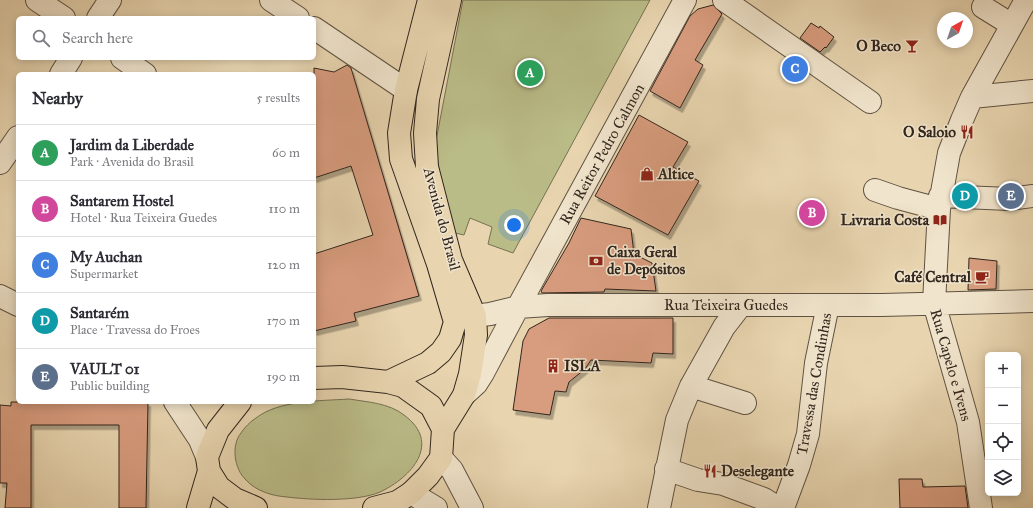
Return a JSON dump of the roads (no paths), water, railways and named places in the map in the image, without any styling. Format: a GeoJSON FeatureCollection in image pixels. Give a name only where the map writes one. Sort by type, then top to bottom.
{"type":"FeatureCollection","features":[{"type":"Feature","properties":{"kind":"main road","name":"Avenida do Brasil"},"geometry":{"type":"LineString","coordinates":[[388,382],[428,363],[450,339],[455,322],[438,264],[401,159],[399,133],[406,90],[429,0]]}},
{"type":"Feature","properties":{"kind":"main road","name":"Avenida do Brasil"},"geometry":{"type":"LineString","coordinates":[[443,429],[464,394],[470,374],[476,335],[475,316],[451,260],[427,167],[425,133],[428,99],[450,0]]}},
{"type":"Feature","properties":{"kind":"main road"},"geometry":{"type":"LineString","coordinates":[[316,378],[342,377],[388,382],[404,386],[431,406],[443,429],[441,458],[428,476],[400,501],[374,508]]}},
{"type":"Feature","properties":{"kind":"main road"},"geometry":{"type":"LineString","coordinates":[[198,508],[208,464],[218,430],[238,404]]}},
{"type":"Feature","properties":{"kind":"main road"},"geometry":{"type":"LineString","coordinates":[[208,464],[219,487],[234,499],[256,508]]}},
{"type":"Feature","properties":{"kind":"street"},"geometry":{"type":"LineString","coordinates":[[37,0],[61,16]]}},
{"type":"Feature","properties":{"kind":"street"},"geometry":{"type":"LineString","coordinates":[[99,16],[110,0]]}},
{"type":"Feature","properties":{"kind":"street"},"geometry":{"type":"LineString","coordinates":[[271,0],[295,16]]}},
{"type":"Feature","properties":{"kind":"street","name":"Rua Reitor Pedro Calmon"},"geometry":{"type":"LineString","coordinates":[[464,394],[476,384],[483,373],[685,0]]}},
{"type":"Feature","properties":{"kind":"street"},"geometry":{"type":"LineString","coordinates":[[724,0],[870,102]]}},
{"type":"Feature","properties":{"kind":"street","name":"Rua Capelo e Ivens"},"geometry":{"type":"LineString","coordinates":[[980,508],[968,422],[934,303],[939,202],[949,153],[972,97],[1026,0]]}},
{"type":"Feature","properties":{"kind":"street"},"geometry":{"type":"LineString","coordinates":[[983,7],[1012,25]]}},
{"type":"Feature","properties":{"kind":"street"},"geometry":{"type":"LineString","coordinates":[[316,29],[406,90]]}},
{"type":"Feature","properties":{"kind":"street"},"geometry":{"type":"LineString","coordinates":[[62,72],[70,60]]}},
{"type":"Feature","properties":{"kind":"street"},"geometry":{"type":"LineString","coordinates":[[125,60],[141,72]]}},
{"type":"Feature","properties":{"kind":"street"},"geometry":{"type":"LineString","coordinates":[[972,97],[1033,91]]}},
{"type":"Feature","properties":{"kind":"street"},"geometry":{"type":"LineString","coordinates":[[875,190],[898,198],[939,202],[1009,199],[1033,196]]}},
{"type":"Feature","properties":{"kind":"street"},"geometry":{"type":"LineString","coordinates":[[0,296],[16,305]]}},
{"type":"Feature","properties":{"kind":"street","name":"Rua Teixeira Guedes"},"geometry":{"type":"LineString","coordinates":[[518,307],[559,305],[828,305],[1033,301]]}},
{"type":"Feature","properties":{"kind":"street"},"geometry":{"type":"LineString","coordinates":[[659,508],[677,420],[691,386],[724,327],[740,305]]}},
{"type":"Feature","properties":{"kind":"street","name":"Travessa das Condinhas"},"geometry":{"type":"LineString","coordinates":[[783,508],[799,465],[808,434],[816,363],[828,305]]}},
{"type":"Feature","properties":{"kind":"street"},"geometry":{"type":"LineString","coordinates":[[475,316],[518,307]]}},
{"type":"Feature","properties":{"kind":"street"},"geometry":{"type":"LineString","coordinates":[[691,386],[745,403]]}},
{"type":"Feature","properties":{"kind":"street"},"geometry":{"type":"LineString","coordinates":[[177,404],[200,440],[208,464]]}},
{"type":"Feature","properties":{"kind":"street"},"geometry":{"type":"LineString","coordinates":[[441,458],[452,470],[472,508]]}},
{"type":"Feature","properties":{"kind":"street"},"geometry":{"type":"LineString","coordinates":[[666,469],[698,480],[723,484],[764,499],[778,508]]}},
{"type":"Feature","properties":{"kind":"street"},"geometry":{"type":"LineString","coordinates":[[400,501],[436,508]]}},
{"type":"Feature","properties":{"kind":"place","name":"O Beco"},"geometry":{"type":"Point","coordinates":[912,46]}},
{"type":"Feature","properties":{"kind":"place","name":"My Auchan"},"geometry":{"type":"Point","coordinates":[795,69]}},
{"type":"Feature","properties":{"kind":"place","name":"Jardim da Liberdade"},"geometry":{"type":"Point","coordinates":[530,73]}},
{"type":"Feature","properties":{"kind":"place","name":"O Saloio"},"geometry":{"type":"Point","coordinates":[967,132]}},
{"type":"Feature","properties":{"kind":"place","name":"Altice"},"geometry":{"type":"Point","coordinates":[647,174]}},
{"type":"Feature","properties":{"kind":"place","name":"Santarém"},"geometry":{"type":"Point","coordinates":[965,196]}},
{"type":"Feature","properties":{"kind":"place","name":"VAULT 01"},"geometry":{"type":"Point","coordinates":[1011,196]}},
{"type":"Feature","properties":{"kind":"place","name":"Santarem Hostel"},"geometry":{"type":"Point","coordinates":[812,213]}},
{"type":"Feature","properties":{"kind":"place","name":"Livraria Costa"},"geometry":{"type":"Point","coordinates":[940,220]}},
{"type":"Feature","properties":{"kind":"place","name":"Caixa Geral de Depósitos"},"geometry":{"type":"Point","coordinates":[596,261]}},
{"type":"Feature","properties":{"kind":"place","name":"Café Central"},"geometry":{"type":"Point","coordinates":[982,277]}},
{"type":"Feature","properties":{"kind":"place","name":"ISLA"},"geometry":{"type":"Point","coordinates":[553,366]}},
{"type":"Feature","properties":{"kind":"place","name":"Deselegante"},"geometry":{"type":"Point","coordinates":[710,471]}}]}
